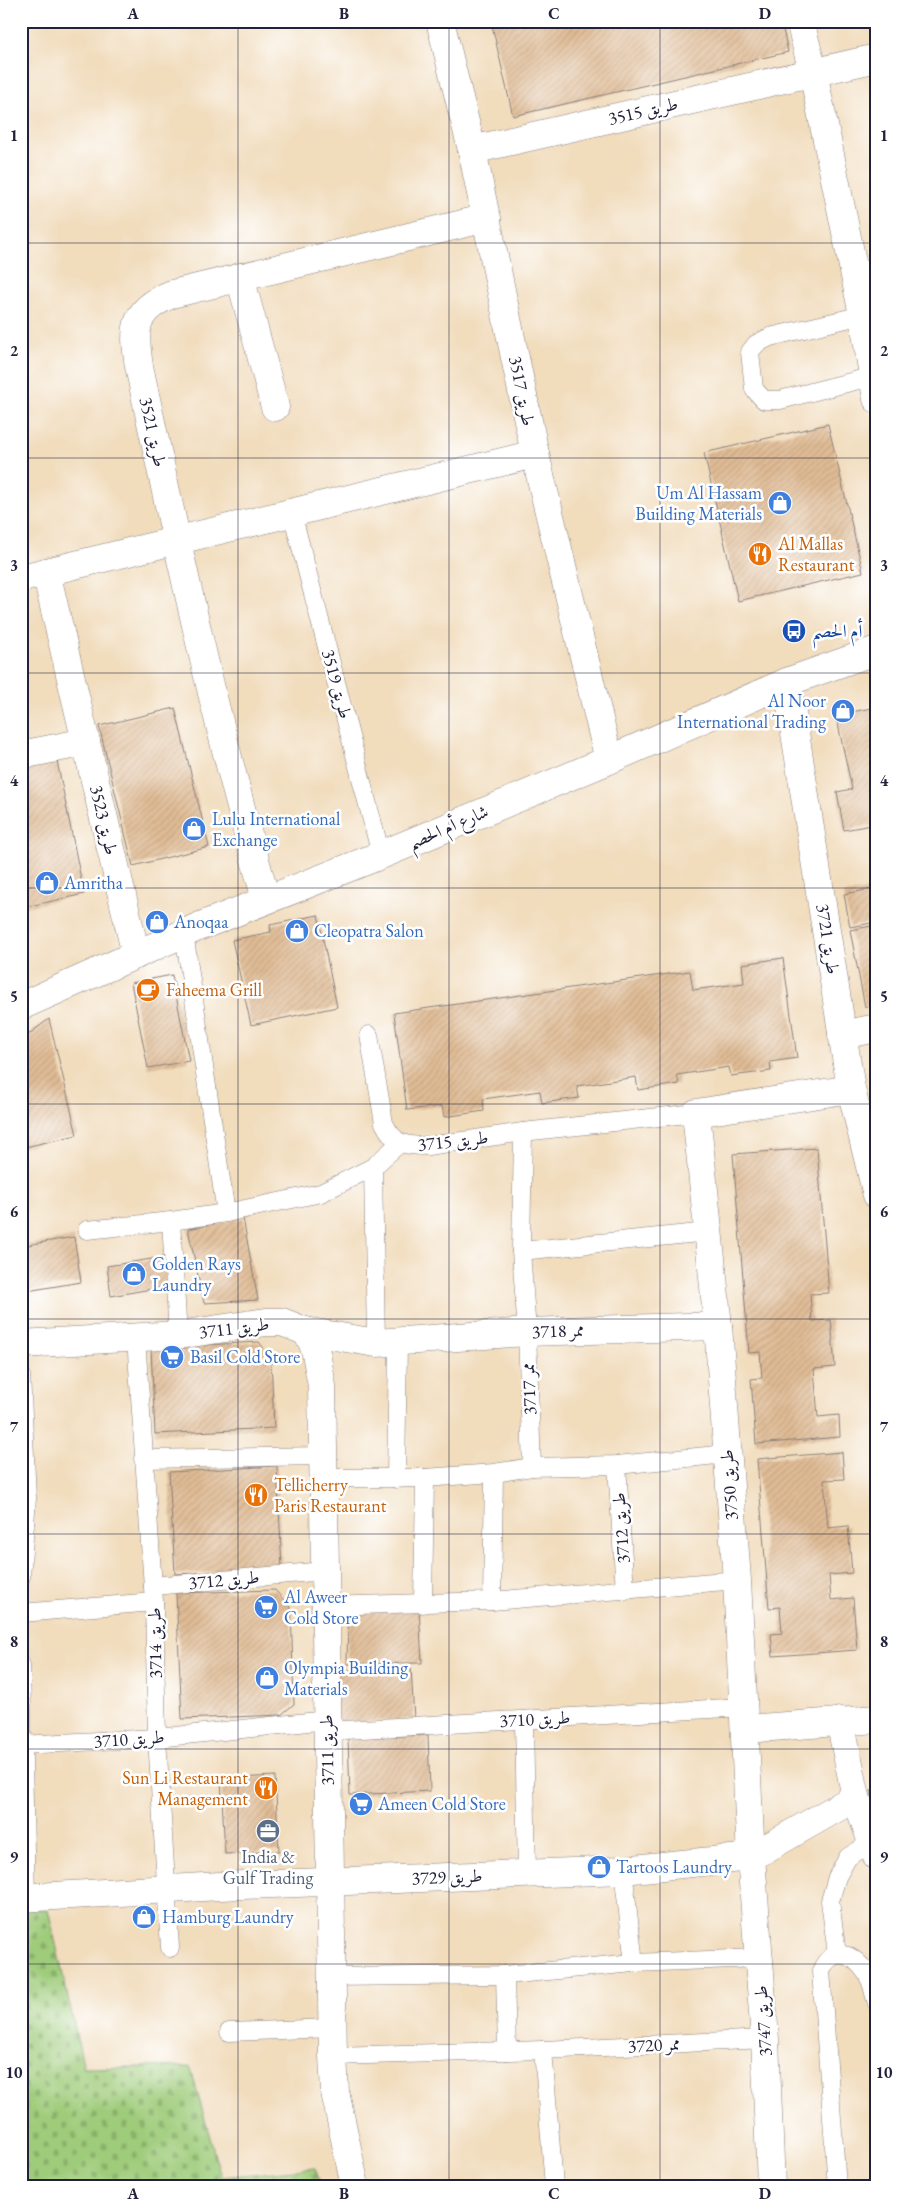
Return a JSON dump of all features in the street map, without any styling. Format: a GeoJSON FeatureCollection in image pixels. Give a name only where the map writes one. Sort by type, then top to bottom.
{"type":"FeatureCollection","features":[{"type":"Feature","properties":{"kind":"street","name":"طريق 3517"},"geometry":{"type":"LineString","coordinates":[[440,21],[487,218],[535,454],[609,760]]}},
{"type":"Feature","properties":{"kind":"street"},"geometry":{"type":"LineString","coordinates":[[800,21],[870,314],[875,388]]}},
{"type":"Feature","properties":{"kind":"street","name":"طريق 3515"},"geometry":{"type":"LineString","coordinates":[[472,150],[877,58]]}},
{"type":"Feature","properties":{"kind":"street","name":"طريق 3521"},"geometry":{"type":"LineString","coordinates":[[266,899],[176,541],[139,366],[136,343],[141,315],[155,301],[172,294],[487,218]]}},
{"type":"Feature","properties":{"kind":"street"},"geometry":{"type":"LineString","coordinates":[[240,277],[275,407]]}},
{"type":"Feature","properties":{"kind":"street"},"geometry":{"type":"LineString","coordinates":[[34,575],[535,454]]}},
{"type":"Feature","properties":{"kind":"street","name":"طريق 3523"},"geometry":{"type":"LineString","coordinates":[[34,575],[86,742],[136,955]]}},
{"type":"Feature","properties":{"kind":"street","name":"شارع أم الحصم"},"geometry":{"type":"LineString","coordinates":[[21,1006],[184,933],[381,855],[609,760],[787,682],[877,650]]}},
{"type":"Feature","properties":{"kind":"street","name":"طريق 3721"},"geometry":{"type":"LineString","coordinates":[[787,682],[851,1089],[877,1195]]}},
{"type":"Feature","properties":{"kind":"street"},"geometry":{"type":"LineString","coordinates":[[21,755],[86,742]]}},
{"type":"Feature","properties":{"kind":"street"},"geometry":{"type":"LineString","coordinates":[[842,1034],[877,1028]]}},
{"type":"Feature","properties":{"kind":"street"},"geometry":{"type":"LineString","coordinates":[[696,1113],[851,1089]]}},
{"type":"Feature","properties":{"kind":"street","name":"طريق 3750"},"geometry":{"type":"LineString","coordinates":[[696,1113],[718,1326],[737,1580],[745,1718],[750,1857]]}},
{"type":"Feature","properties":{"kind":"street","name":"طريق 3711"},"geometry":{"type":"LineString","coordinates":[[21,1344],[178,1335],[266,1322],[282,1322],[305,1331],[312,1341],[322,1386],[328,1882],[333,2056],[335,2092],[355,2186]]}},
{"type":"Feature","properties":{"kind":"street","name":"ممر 3718"},"geometry":{"type":"LineString","coordinates":[[305,1331],[387,1342],[527,1332],[718,1326]]}},
{"type":"Feature","properties":{"kind":"street"},"geometry":{"type":"LineString","coordinates":[[745,1718],[840,1721],[877,1719]]}},
{"type":"Feature","properties":{"kind":"street"},"geometry":{"type":"LineString","coordinates":[[840,1721],[856,1798],[874,1850]]}},
{"type":"Feature","properties":{"kind":"street","name":"طريق 3729"},"geometry":{"type":"LineString","coordinates":[[24,1898],[328,1882],[623,1870],[750,1857],[856,1798]]}},
{"type":"Feature","properties":{"kind":"street","name":"طريق 3747"},"geometry":{"type":"LineString","coordinates":[[750,1857],[765,2039],[766,2185]]}},
{"type":"Feature","properties":{"kind":"lane"},"geometry":{"type":"LineString","coordinates":[[870,314],[770,337],[756,344],[750,352],[754,389],[764,400],[780,400],[875,388]]}},
{"type":"Feature","properties":{"kind":"lane","name":"طريق 3519"},"geometry":{"type":"LineString","coordinates":[[292,513],[381,855]]}},
{"type":"Feature","properties":{"kind":"lane"},"geometry":{"type":"LineString","coordinates":[[184,933],[226,1213]]}},
{"type":"Feature","properties":{"kind":"lane"},"geometry":{"type":"LineString","coordinates":[[369,1035],[384,1123],[390,1135],[400,1143]]}},
{"type":"Feature","properties":{"kind":"lane","name":"طريق 3715"},"geometry":{"type":"LineString","coordinates":[[87,1230],[226,1213],[321,1193],[373,1167],[400,1143],[413,1146],[428,1146],[523,1132],[696,1113]]}},
{"type":"Feature","properties":{"kind":"lane","name":"ممر 3717"},"geometry":{"type":"LineString","coordinates":[[523,1132],[521,1251],[527,1332],[532,1466]]}},
{"type":"Feature","properties":{"kind":"lane"},"geometry":{"type":"LineString","coordinates":[[373,1167],[396,1479]]}},
{"type":"Feature","properties":{"kind":"lane"},"geometry":{"type":"LineString","coordinates":[[171,1221],[178,1335]]}},
{"type":"Feature","properties":{"kind":"lane"},"geometry":{"type":"LineString","coordinates":[[521,1251],[708,1232]]}},
{"type":"Feature","properties":{"kind":"lane","name":"طريق 3714"},"geometry":{"type":"LineString","coordinates":[[136,1338],[153,1594],[157,1738],[170,1948]]}},
{"type":"Feature","properties":{"kind":"lane"},"geometry":{"type":"LineString","coordinates":[[21,1375],[24,1498],[21,1577]]}},
{"type":"Feature","properties":{"kind":"lane"},"geometry":{"type":"LineString","coordinates":[[143,1459],[323,1467],[396,1479],[494,1473],[532,1466],[617,1464],[727,1454]]}},
{"type":"Feature","properties":{"kind":"lane","name":"طريق 3712"},"geometry":{"type":"LineString","coordinates":[[617,1464],[625,1591]]}},
{"type":"Feature","properties":{"kind":"lane"},"geometry":{"type":"LineString","coordinates":[[492,1601],[494,1473]]}},
{"type":"Feature","properties":{"kind":"lane"},"geometry":{"type":"LineString","coordinates":[[423,1604],[425,1478]]}},
{"type":"Feature","properties":{"kind":"lane","name":"طريق 3712"},"geometry":{"type":"LineString","coordinates":[[21,1613],[324,1571]]}},
{"type":"Feature","properties":{"kind":"lane"},"geometry":{"type":"LineString","coordinates":[[325,1606],[492,1601],[737,1580]]}},
{"type":"Feature","properties":{"kind":"lane"},"geometry":{"type":"LineString","coordinates":[[21,1665],[24,1898]]}},
{"type":"Feature","properties":{"kind":"lane","name":"طريق 3710"},"geometry":{"type":"LineString","coordinates":[[23,1745],[327,1726],[524,1720],[745,1718]]}},
{"type":"Feature","properties":{"kind":"lane"},"geometry":{"type":"LineString","coordinates":[[524,1720],[528,1874]]}},
{"type":"Feature","properties":{"kind":"lane"},"geometry":{"type":"LineString","coordinates":[[837,1954],[830,1902],[837,1877],[848,1857],[874,1850]]}},
{"type":"Feature","properties":{"kind":"lane"},"geometry":{"type":"LineString","coordinates":[[623,1870],[634,1963]]}},
{"type":"Feature","properties":{"kind":"lane"},"geometry":{"type":"LineString","coordinates":[[837,2186],[821,1972],[830,1958],[837,1954],[855,1959],[870,1978],[877,2003]]}},
{"type":"Feature","properties":{"kind":"lane"},"geometry":{"type":"LineString","coordinates":[[330,1977],[505,1975],[634,1963],[758,1958]]}},
{"type":"Feature","properties":{"kind":"lane"},"geometry":{"type":"LineString","coordinates":[[505,1975],[507,2051]]}},
{"type":"Feature","properties":{"kind":"lane"},"geometry":{"type":"LineString","coordinates":[[229,2032],[332,2028]]}},
{"type":"Feature","properties":{"kind":"lane","name":"ممر 3720"},"geometry":{"type":"LineString","coordinates":[[333,2056],[543,2050],[765,2039]]}},
{"type":"Feature","properties":{"kind":"lane"},"geometry":{"type":"LineString","coordinates":[[543,2050],[554,2186]]}},
{"type":"Feature","properties":{"kind":"green space"},"geometry":{"type":"Polygon","coordinates":[[[48,1909],[84,2068],[190,2066],[221,2177],[315,2168],[321,2186],[21,2186],[21,1910],[48,1909]]]}},
{"type":"Feature","properties":{"kind":"building"},"geometry":{"type":"Polygon","coordinates":[[[491,21],[781,21],[788,52],[513,116],[491,21]]]}},
{"type":"Feature","properties":{"kind":"building"},"geometry":{"type":"Polygon","coordinates":[[[828,424],[863,572],[738,601],[704,453],[828,424]]]}},
{"type":"Feature","properties":{"kind":"building"},"geometry":{"type":"Polygon","coordinates":[[[877,707],[877,824],[844,830],[837,792],[852,789],[836,715],[877,707]]]}},
{"type":"Feature","properties":{"kind":"building"},"geometry":{"type":"Polygon","coordinates":[[[175,708],[209,847],[133,866],[99,726],[175,708]]]}},
{"type":"Feature","properties":{"kind":"building"},"geometry":{"type":"Polygon","coordinates":[[[57,761],[84,894],[21,908],[21,769],[57,761]]]}},
{"type":"Feature","properties":{"kind":"building"},"geometry":{"type":"Polygon","coordinates":[[[877,836],[877,856],[876,856],[872,837],[877,836]]]}},
{"type":"Feature","properties":{"kind":"building"},"geometry":{"type":"Polygon","coordinates":[[[877,888],[877,922],[850,927],[844,894],[877,888]]]}},
{"type":"Feature","properties":{"kind":"building"},"geometry":{"type":"Polygon","coordinates":[[[318,915],[337,1007],[251,1025],[232,940],[271,932],[270,925],[318,915]]]}},
{"type":"Feature","properties":{"kind":"building"},"geometry":{"type":"Polygon","coordinates":[[[877,925],[877,1005],[865,1007],[850,930],[877,925]]]}},
{"type":"Feature","properties":{"kind":"building"},"geometry":{"type":"Polygon","coordinates":[[[783,958],[797,1058],[770,1062],[771,1071],[731,1076],[729,1067],[677,1075],[679,1084],[638,1090],[636,1077],[577,1086],[579,1098],[542,1103],[540,1091],[483,1099],[484,1111],[444,1117],[442,1106],[407,1110],[394,1013],[690,971],[693,990],[744,983],[742,964],[783,958]]]}},
{"type":"Feature","properties":{"kind":"building"},"geometry":{"type":"Polygon","coordinates":[[[172,975],[189,1061],[148,1068],[131,983],[172,975]]]}},
{"type":"Feature","properties":{"kind":"building"},"geometry":{"type":"Polygon","coordinates":[[[49,1019],[77,1135],[21,1148],[21,1040],[49,1019]]]}},
{"type":"Feature","properties":{"kind":"building"},"geometry":{"type":"Polygon","coordinates":[[[877,1048],[877,1084],[876,1084],[870,1050],[877,1048]]]}},
{"type":"Feature","properties":{"kind":"building"},"geometry":{"type":"Polygon","coordinates":[[[817,1148],[829,1293],[810,1294],[812,1321],[831,1320],[835,1367],[814,1369],[818,1417],[839,1415],[840,1437],[756,1444],[751,1379],[762,1378],[760,1352],[749,1353],[733,1154],[817,1148]]]}},
{"type":"Feature","properties":{"kind":"building"},"geometry":{"type":"Polygon","coordinates":[[[243,1218],[258,1300],[204,1303],[188,1229],[243,1218]]]}},
{"type":"Feature","properties":{"kind":"building"},"geometry":{"type":"Polygon","coordinates":[[[74,1237],[81,1282],[21,1292],[21,1246],[74,1237]]]}},
{"type":"Feature","properties":{"kind":"building"},"geometry":{"type":"Polygon","coordinates":[[[164,1257],[169,1286],[111,1296],[107,1266],[164,1257]]]}},
{"type":"Feature","properties":{"kind":"building"},"geometry":{"type":"Polygon","coordinates":[[[259,1342],[271,1357],[274,1428],[155,1434],[151,1348],[259,1342]]]}},
{"type":"Feature","properties":{"kind":"building"},"geometry":{"type":"Polygon","coordinates":[[[842,1452],[844,1479],[824,1480],[828,1528],[848,1526],[852,1573],[829,1575],[831,1600],[853,1598],[857,1650],[773,1656],[771,1634],[782,1633],[780,1607],[769,1608],[757,1459],[842,1452]]]}},
{"type":"Feature","properties":{"kind":"building"},"geometry":{"type":"Polygon","coordinates":[[[277,1466],[282,1569],[175,1574],[169,1472],[277,1466]]]}},
{"type":"Feature","properties":{"kind":"building"},"geometry":{"type":"Polygon","coordinates":[[[275,1590],[291,1608],[294,1704],[281,1715],[182,1719],[176,1593],[275,1590]]]}},
{"type":"Feature","properties":{"kind":"building"},"geometry":{"type":"Polygon","coordinates":[[[419,1608],[422,1663],[347,1664],[348,1612],[419,1608]]]}},
{"type":"Feature","properties":{"kind":"building"},"geometry":{"type":"Polygon","coordinates":[[[411,1667],[414,1719],[332,1724],[329,1671],[411,1667]]]}},
{"type":"Feature","properties":{"kind":"building"},"geometry":{"type":"Polygon","coordinates":[[[428,1735],[430,1791],[350,1795],[348,1738],[428,1735]]]}},
{"type":"Feature","properties":{"kind":"building"},"geometry":{"type":"Polygon","coordinates":[[[275,1776],[279,1851],[225,1854],[221,1779],[275,1776]]]}},
{"type":"Feature","properties":{"kind":"building"},"geometry":{"type":"Polygon","coordinates":[[[877,1789],[877,1817],[876,1817],[871,1790],[877,1789]]]}},
{"type":"Feature","properties":{"kind":"place","name":"Um Al Hassam Building Materials"},"geometry":{"type":"Point","coordinates":[780,503]}},
{"type":"Feature","properties":{"kind":"place","name":"Al Mallas Restaurant"},"geometry":{"type":"Point","coordinates":[760,554]}},
{"type":"Feature","properties":{"kind":"place","name":"أم الحصم"},"geometry":{"type":"Point","coordinates":[794,631]}},
{"type":"Feature","properties":{"kind":"place","name":"Al Noor International Trading"},"geometry":{"type":"Point","coordinates":[843,711]}},
{"type":"Feature","properties":{"kind":"place","name":"Lulu International Exchange"},"geometry":{"type":"Point","coordinates":[194,829]}},
{"type":"Feature","properties":{"kind":"place","name":"Amritha"},"geometry":{"type":"Point","coordinates":[47,883]}},
{"type":"Feature","properties":{"kind":"place","name":"Anoqaa"},"geometry":{"type":"Point","coordinates":[157,922]}},
{"type":"Feature","properties":{"kind":"place","name":"Cleopatra Salon"},"geometry":{"type":"Point","coordinates":[297,931]}},
{"type":"Feature","properties":{"kind":"place","name":"Faheema Grill"},"geometry":{"type":"Point","coordinates":[148,990]}},
{"type":"Feature","properties":{"kind":"place","name":"Golden Rays Laundry"},"geometry":{"type":"Point","coordinates":[134,1274]}},
{"type":"Feature","properties":{"kind":"place","name":"Basil Cold Store"},"geometry":{"type":"Point","coordinates":[172,1357]}},
{"type":"Feature","properties":{"kind":"place","name":"Tellicherry Paris Restaurant"},"geometry":{"type":"Point","coordinates":[256,1495]}},
{"type":"Feature","properties":{"kind":"place","name":"Al Aweer Cold Store"},"geometry":{"type":"Point","coordinates":[266,1607]}},
{"type":"Feature","properties":{"kind":"place","name":"Olympia Building Materials"},"geometry":{"type":"Point","coordinates":[267,1678]}},
{"type":"Feature","properties":{"kind":"place","name":"Sun Li Restaurant Management"},"geometry":{"type":"Point","coordinates":[266,1788]}},
{"type":"Feature","properties":{"kind":"place","name":"Ameen Cold Store"},"geometry":{"type":"Point","coordinates":[361,1804]}},
{"type":"Feature","properties":{"kind":"place","name":"India & Gulf Trading"},"geometry":{"type":"Point","coordinates":[268,1831]}},
{"type":"Feature","properties":{"kind":"place","name":"Tartoos Laundry"},"geometry":{"type":"Point","coordinates":[599,1867]}},
{"type":"Feature","properties":{"kind":"place","name":"Hamburg Laundry"},"geometry":{"type":"Point","coordinates":[144,1917]}}]}
